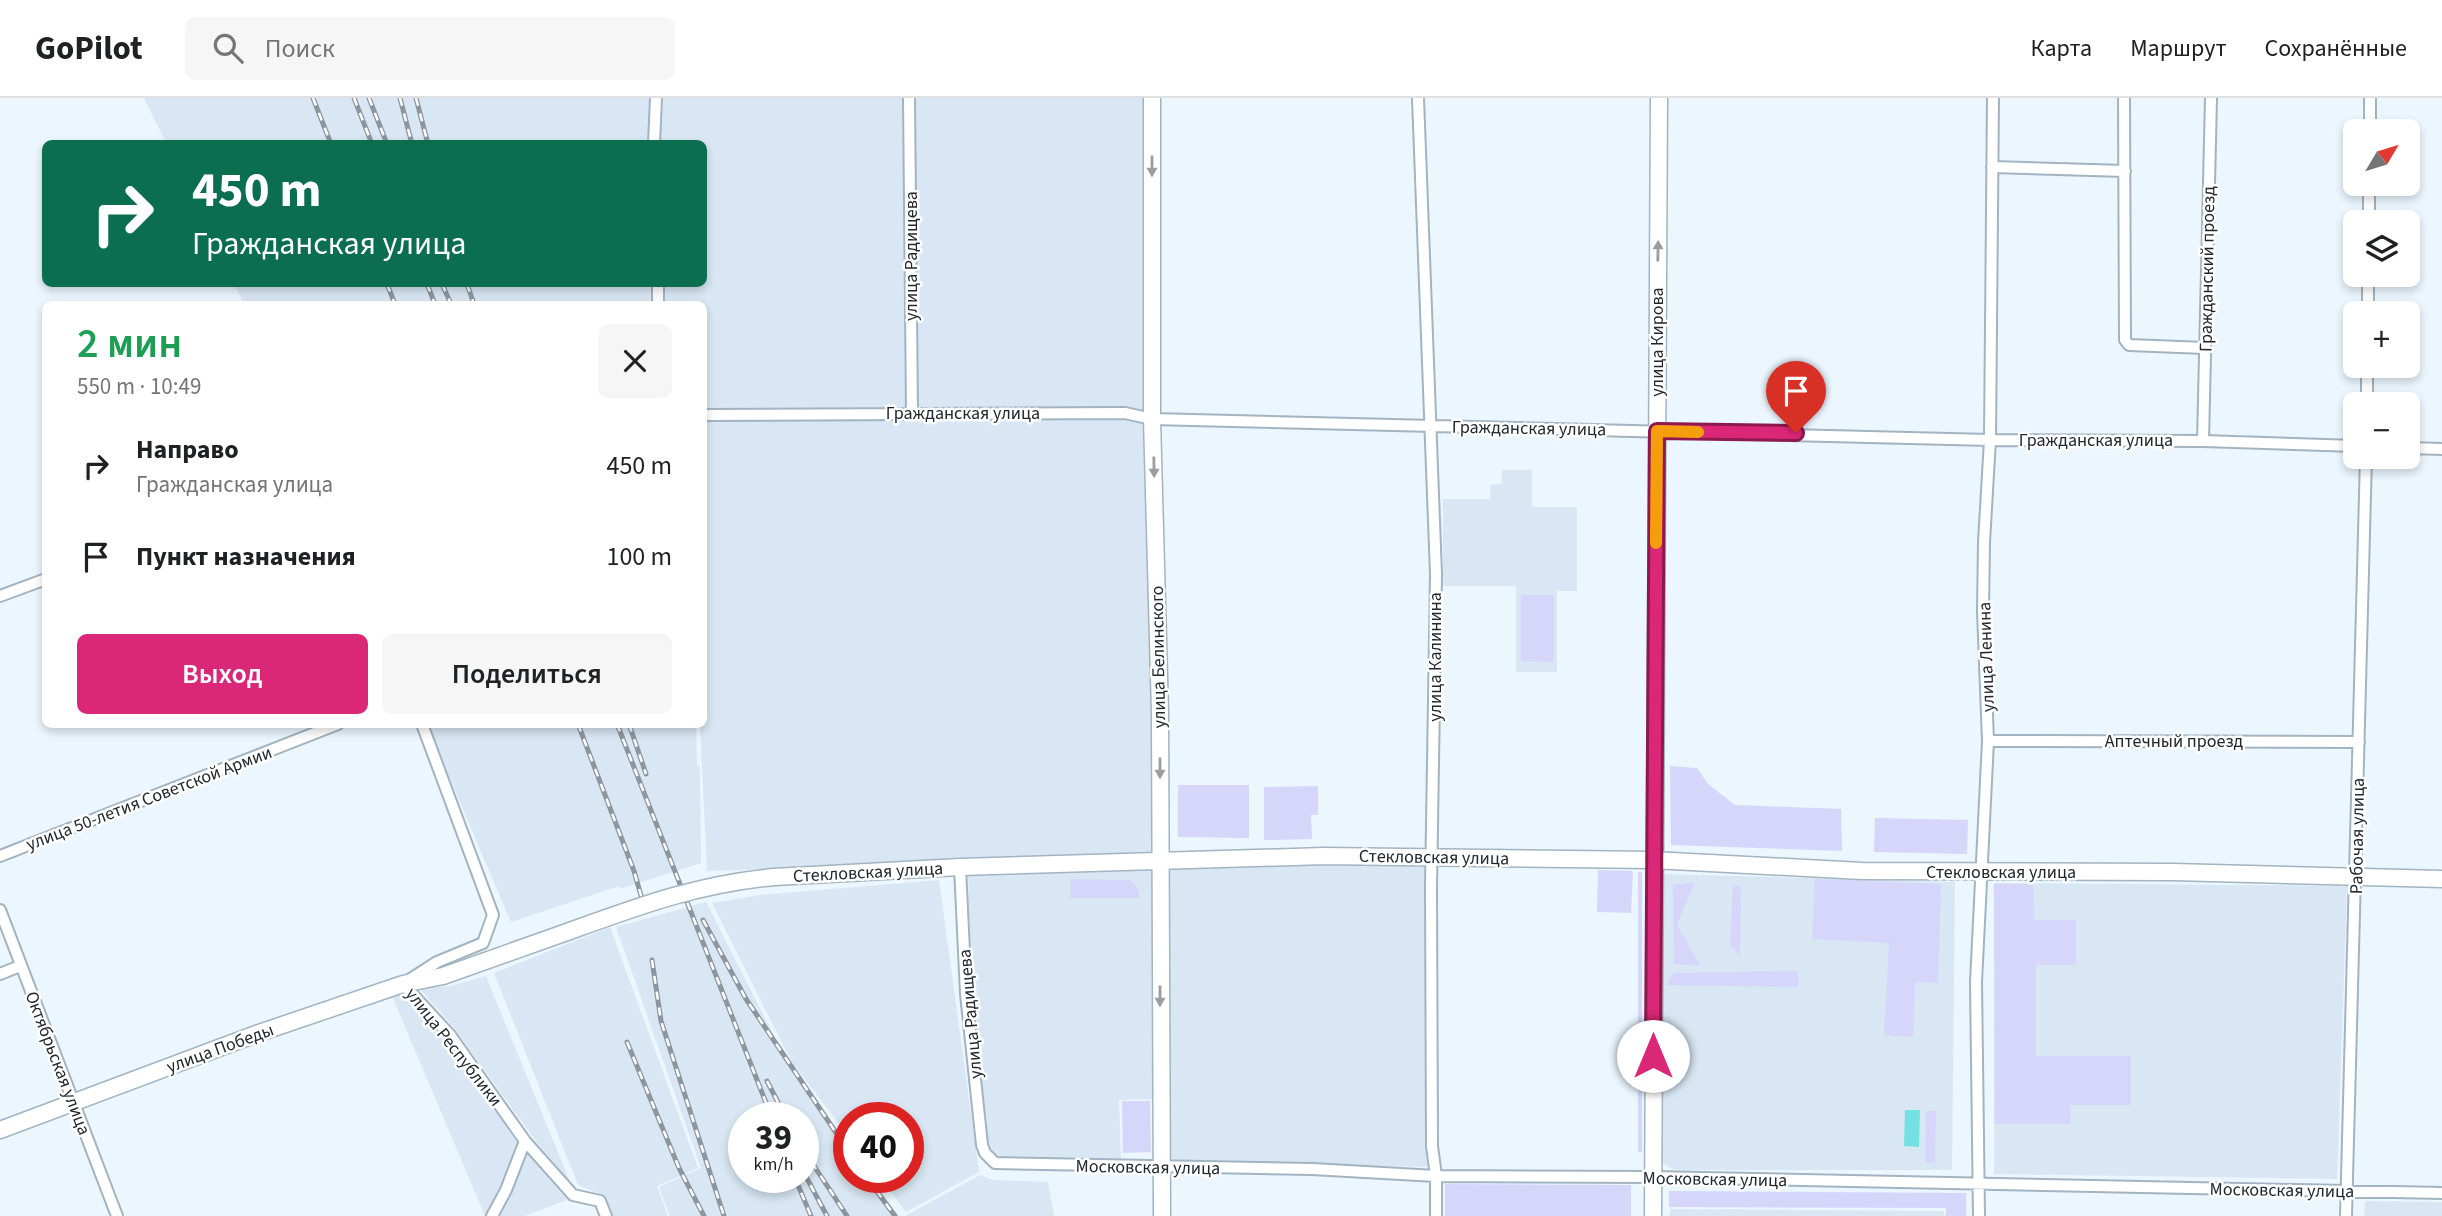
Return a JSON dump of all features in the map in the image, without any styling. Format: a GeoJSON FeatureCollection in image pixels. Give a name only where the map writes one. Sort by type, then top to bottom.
{"type":"FeatureCollection","features":[{"type":"Feature","properties":{"kind":"street"},"geometry":{"type":"LineString","coordinates":[[654,140],[656,98]]}},
{"type":"Feature","properties":{"kind":"street","name":"улица Радищева"},"geometry":{"type":"LineString","coordinates":[[909,98],[912,413]]}},
{"type":"Feature","properties":{"kind":"street","name":"улица Белинского"},"geometry":{"type":"LineString","coordinates":[[1152,98],[1153,419],[1160,713],[1163,1216]]}},
{"type":"Feature","properties":{"kind":"street","name":"улица Калинина"},"geometry":{"type":"LineString","coordinates":[[1418,98],[1436,574],[1432,857],[1432,1146],[1436,1176],[1436,1216]]}},
{"type":"Feature","properties":{"kind":"street","name":"улица Кирова"},"geometry":{"type":"LineString","coordinates":[[1653,1216],[1659,98]]}},
{"type":"Feature","properties":{"kind":"street","name":"улица Ленина"},"geometry":{"type":"LineString","coordinates":[[1979,1216],[1976,982],[1988,741],[1984,583],[1990,440],[1993,98]]}},
{"type":"Feature","properties":{"kind":"street"},"geometry":{"type":"LineString","coordinates":[[2124,98],[2126,343],[2205,348]]}},
{"type":"Feature","properties":{"kind":"street","name":"Гражданский проезд"},"geometry":{"type":"LineString","coordinates":[[2203,441],[2211,98]]}},
{"type":"Feature","properties":{"kind":"street"},"geometry":{"type":"LineString","coordinates":[[2370,119],[2371,98]]}},
{"type":"Feature","properties":{"kind":"street"},"geometry":{"type":"LineString","coordinates":[[1992,167],[2125,171]]}},
{"type":"Feature","properties":{"kind":"street","name":"Гражданская улица"},"geometry":{"type":"LineString","coordinates":[[707,415],[1125,412],[1153,419],[1990,440],[2203,441],[2343,446]]}},
{"type":"Feature","properties":{"kind":"street"},"geometry":{"type":"LineString","coordinates":[[2420,448],[2442,449]]}},
{"type":"Feature","properties":{"kind":"street","name":"Рабочая улица"},"geometry":{"type":"LineString","coordinates":[[2346,1216],[2366,469]]}},
{"type":"Feature","properties":{"kind":"street"},"geometry":{"type":"LineString","coordinates":[[0,596],[42,580]]}},
{"type":"Feature","properties":{"kind":"street","name":"улица 50-летия Советской Армии"},"geometry":{"type":"LineString","coordinates":[[0,856],[328,728]]}},
{"type":"Feature","properties":{"kind":"street","name":"улица Республики"},"geometry":{"type":"LineString","coordinates":[[423,728],[493,915],[483,943],[438,962],[403,984],[450,1035],[525,1141],[573,1195],[600,1201],[606,1216]]}},
{"type":"Feature","properties":{"kind":"street","name":"Аптечный проезд"},"geometry":{"type":"LineString","coordinates":[[1988,741],[2359,742]]}},
{"type":"Feature","properties":{"kind":"street","name":"Стекловская улица"},"geometry":{"type":"LineString","coordinates":[[443,976],[663,898],[703,887],[775,877],[960,867],[1324,856],[1653,860],[1862,871],[2173,872],[2442,879]]}},
{"type":"Feature","properties":{"kind":"street","name":"улица Радищева"},"geometry":{"type":"LineString","coordinates":[[960,867],[966,994],[982,1145],[989,1158]]}},
{"type":"Feature","properties":{"kind":"street","name":"Октябрьская улица"},"geometry":{"type":"LineString","coordinates":[[0,909],[117,1216]]}},
{"type":"Feature","properties":{"kind":"street"},"geometry":{"type":"LineString","coordinates":[[0,974],[20,966]]}},
{"type":"Feature","properties":{"kind":"street","name":"улица Победы"},"geometry":{"type":"LineString","coordinates":[[0,1129],[259,1033],[403,984],[443,976]]}},
{"type":"Feature","properties":{"kind":"street"},"geometry":{"type":"LineString","coordinates":[[492,1216],[506,1190],[525,1141]]}},
{"type":"Feature","properties":{"kind":"street","name":"Московская улица"},"geometry":{"type":"LineString","coordinates":[[989,1158],[1001,1164],[1312,1170],[1436,1176],[1652,1177],[2442,1193]]}},
{"type":"Feature","properties":{"kind":"shaded area"},"geometry":{"type":"Polygon","coordinates":[[[144,98],[1149,98],[1156,857],[707,871],[700,728],[707,728],[707,301],[242,301],[236,287],[707,287],[707,140],[165,140],[144,98]]]}},
{"type":"Feature","properties":{"kind":"shaded area"},"geometry":{"type":"Polygon","coordinates":[[[1502,470],[1532,470],[1532,507],[1577,507],[1577,591],[1557,591],[1557,672],[1516,672],[1516,586],[1443,586],[1443,499],[1490,499],[1490,485],[1502,484],[1502,470]]]}},
{"type":"Feature","properties":{"kind":"shaded area"},"geometry":{"type":"Polygon","coordinates":[[[1521,595],[1554,595],[1554,662],[1521,661],[1521,595]]]}},
{"type":"Feature","properties":{"kind":"shaded area"},"geometry":{"type":"Polygon","coordinates":[[[428,728],[696,728],[697,767],[700,766],[701,863],[620,889],[619,886],[511,922],[428,728]]]}},
{"type":"Feature","properties":{"kind":"shaded area"},"geometry":{"type":"Polygon","coordinates":[[[1670,766],[1697,768],[1708,784],[1735,805],[1841,809],[1842,851],[1671,845],[1670,766]]]}},
{"type":"Feature","properties":{"kind":"shaded area"},"geometry":{"type":"Polygon","coordinates":[[[1178,785],[1249,785],[1249,838],[1178,837],[1178,785]]]}},
{"type":"Feature","properties":{"kind":"shaded area"},"geometry":{"type":"Polygon","coordinates":[[[1318,786],[1318,815],[1311,815],[1312,839],[1264,840],[1264,787],[1318,786]]]}},
{"type":"Feature","properties":{"kind":"shaded area"},"geometry":{"type":"Polygon","coordinates":[[[1875,818],[1968,820],[1967,854],[1874,852],[1875,818]]]}},
{"type":"Feature","properties":{"kind":"shaded area"},"geometry":{"type":"Polygon","coordinates":[[[1425,861],[1427,1167],[1182,1161],[1168,1157],[1166,865],[1425,861]]]}},
{"type":"Feature","properties":{"kind":"shaded area"},"geometry":{"type":"Polygon","coordinates":[[[1157,865],[1157,1099],[1119,1100],[1121,1163],[996,1158],[986,1146],[971,992],[968,870],[1157,865]]]}},
{"type":"Feature","properties":{"kind":"shaded area"},"geometry":{"type":"Polygon","coordinates":[[[1598,870],[1633,871],[1631,913],[1597,912],[1598,870]]]}},
{"type":"Feature","properties":{"kind":"shaded area"},"geometry":{"type":"Polygon","coordinates":[[[1638,872],[1642,872],[1642,1152],[1638,1152],[1638,872]]]}},
{"type":"Feature","properties":{"kind":"shaded area"},"geometry":{"type":"Polygon","coordinates":[[[1662,874],[1955,882],[1952,1170],[1674,1170],[1665,1165],[1662,1161],[1662,874]]]}},
{"type":"Feature","properties":{"kind":"shaded area"},"geometry":{"type":"Polygon","coordinates":[[[1070,879],[1129,880],[1136,885],[1140,898],[1070,898],[1070,879]]]}},
{"type":"Feature","properties":{"kind":"shaded area"},"geometry":{"type":"Polygon","coordinates":[[[1815,879],[1941,884],[1938,983],[1915,982],[1913,1037],[1884,1035],[1889,943],[1812,939],[1815,879]]]}},
{"type":"Feature","properties":{"kind":"shaded area"},"geometry":{"type":"Polygon","coordinates":[[[939,880],[979,1172],[906,1212],[891,1193],[924,1193],[924,1102],[833,1102],[833,1116],[791,1061],[712,903],[760,895],[939,880]]]}},
{"type":"Feature","properties":{"kind":"shaded area"},"geometry":{"type":"Polygon","coordinates":[[[1695,882],[1677,925],[1700,965],[1674,964],[1673,885],[1695,882]]]}},
{"type":"Feature","properties":{"kind":"shaded area"},"geometry":{"type":"Polygon","coordinates":[[[1994,883],[2347,886],[2337,1179],[1994,1174],[1994,883]]]}},
{"type":"Feature","properties":{"kind":"shaded area"},"geometry":{"type":"Polygon","coordinates":[[[1994,884],[2033,884],[2034,920],[2076,920],[2076,965],[2036,965],[2036,1056],[2131,1056],[2131,1105],[2070,1105],[2070,1124],[1995,1124],[1994,884]]]}},
{"type":"Feature","properties":{"kind":"shaded area"},"geometry":{"type":"Polygon","coordinates":[[[1733,885],[1741,887],[1740,957],[1730,944],[1733,885]]]}},
{"type":"Feature","properties":{"kind":"shaded area"},"geometry":{"type":"Polygon","coordinates":[[[706,902],[789,1065],[816,1102],[728,1102],[728,1193],[819,1193],[819,1106],[833,1126],[833,1193],[882,1193],[899,1216],[670,1216],[659,1187],[701,1168],[616,927],[706,902]]]}},
{"type":"Feature","properties":{"kind":"shaded area"},"geometry":{"type":"Polygon","coordinates":[[[610,927],[698,1168],[657,1186],[668,1216],[613,1216],[605,1196],[578,1185],[494,973],[610,927]]]}},
{"type":"Feature","properties":{"kind":"shaded area"},"geometry":{"type":"Polygon","coordinates":[[[1798,971],[1798,987],[1666,985],[1674,973],[1798,971]]]}},
{"type":"Feature","properties":{"kind":"shaded area"},"geometry":{"type":"Polygon","coordinates":[[[486,976],[570,1182],[533,1137],[451,1024],[420,989],[451,986],[486,976]]]}},
{"type":"Feature","properties":{"kind":"shaded area"},"geometry":{"type":"Polygon","coordinates":[[[401,994],[443,1038],[519,1145],[567,1200],[524,1216],[485,1216],[392,996],[401,994]]]}},
{"type":"Feature","properties":{"kind":"shaded area"},"geometry":{"type":"Polygon","coordinates":[[[1122,1101],[1150,1101],[1151,1152],[1123,1153],[1122,1101]]]}},
{"type":"Feature","properties":{"kind":"shaded area"},"geometry":{"type":"Polygon","coordinates":[[[1926,1111],[1936,1111],[1935,1163],[1925,1163],[1926,1111]]]}},
{"type":"Feature","properties":{"kind":"shaded area"},"geometry":{"type":"Polygon","coordinates":[[[980,1175],[993,1180],[1048,1182],[1054,1216],[905,1216],[980,1175]]]}},
{"type":"Feature","properties":{"kind":"shaded area"},"geometry":{"type":"Polygon","coordinates":[[[1445,1184],[1631,1185],[1631,1216],[1445,1216],[1445,1184]]]}},
{"type":"Feature","properties":{"kind":"shaded area"},"geometry":{"type":"Polygon","coordinates":[[[1669,1191],[1966,1193],[1966,1216],[1946,1216],[1946,1208],[1669,1207],[1669,1191]]]}},
{"type":"Feature","properties":{"kind":"shaded area"},"geometry":{"type":"Polygon","coordinates":[[[2365,1201],[2442,1202],[2442,1216],[2364,1216],[2365,1201]]]}},
{"type":"Feature","properties":{"kind":"shaded area"},"geometry":{"type":"Polygon","coordinates":[[[1670,1209],[1943,1211],[1945,1216],[1670,1216],[1670,1209]]]}},
{"type":"Feature","properties":{"kind":"water"},"geometry":{"type":"Polygon","coordinates":[[[1905,1110],[1920,1110],[1919,1147],[1904,1146],[1905,1110]]]}},
{"type":"Feature","properties":{"kind":"railway"},"geometry":{"type":"LineString","coordinates":[[313,98],[329,140]]}},
{"type":"Feature","properties":{"kind":"railway"},"geometry":{"type":"LineString","coordinates":[[354,98],[370,140]]}},
{"type":"Feature","properties":{"kind":"railway"},"geometry":{"type":"LineString","coordinates":[[369,98],[385,140]]}},
{"type":"Feature","properties":{"kind":"railway"},"geometry":{"type":"LineString","coordinates":[[400,98],[411,140]]}},
{"type":"Feature","properties":{"kind":"railway"},"geometry":{"type":"LineString","coordinates":[[416,98],[427,140]]}},
{"type":"Feature","properties":{"kind":"railway"},"geometry":{"type":"LineString","coordinates":[[388,287],[394,301]]}},
{"type":"Feature","properties":{"kind":"railway"},"geometry":{"type":"LineString","coordinates":[[428,287],[434,301]]}},
{"type":"Feature","properties":{"kind":"railway"},"geometry":{"type":"LineString","coordinates":[[443,287],[450,301]]}},
{"type":"Feature","properties":{"kind":"railway"},"geometry":{"type":"LineString","coordinates":[[468,287],[473,301]]}},
{"type":"Feature","properties":{"kind":"railway"},"geometry":{"type":"LineString","coordinates":[[580,728],[642,899]]}},
{"type":"Feature","properties":{"kind":"railway"},"geometry":{"type":"LineString","coordinates":[[619,728],[766,1102]]}},
{"type":"Feature","properties":{"kind":"railway"},"geometry":{"type":"LineString","coordinates":[[630,728],[646,774]]}},
{"type":"Feature","properties":{"kind":"railway"},"geometry":{"type":"LineString","coordinates":[[703,920],[746,999],[833,1128]]}},
{"type":"Feature","properties":{"kind":"railway"},"geometry":{"type":"LineString","coordinates":[[652,960],[661,1021],[724,1216]]}},
{"type":"Feature","properties":{"kind":"railway"},"geometry":{"type":"LineString","coordinates":[[627,1042],[679,1168],[704,1216]]}},
{"type":"Feature","properties":{"kind":"railway"},"geometry":{"type":"LineString","coordinates":[[767,1081],[778,1102]]}},
{"type":"Feature","properties":{"kind":"railway"},"geometry":{"type":"LineString","coordinates":[[819,1173],[847,1216]]}},
{"type":"Feature","properties":{"kind":"railway"},"geometry":{"type":"LineString","coordinates":[[801,1193],[811,1216]]}},
{"type":"Feature","properties":{"kind":"railway"},"geometry":{"type":"LineString","coordinates":[[815,1193],[827,1216]]}},
{"type":"Feature","properties":{"kind":"railway"},"geometry":{"type":"LineString","coordinates":[[878,1193],[895,1216]]}},
{"type":"Feature","properties":{"kind":"slow traffic"},"geometry":{"type":"LineString","coordinates":[[1656,543],[1657,431],[1698,432]]}},
{"type":"Feature","properties":{"kind":"route"},"geometry":{"type":"LineString","coordinates":[[1653,1056],[1657,431],[1796,433]]}}]}
